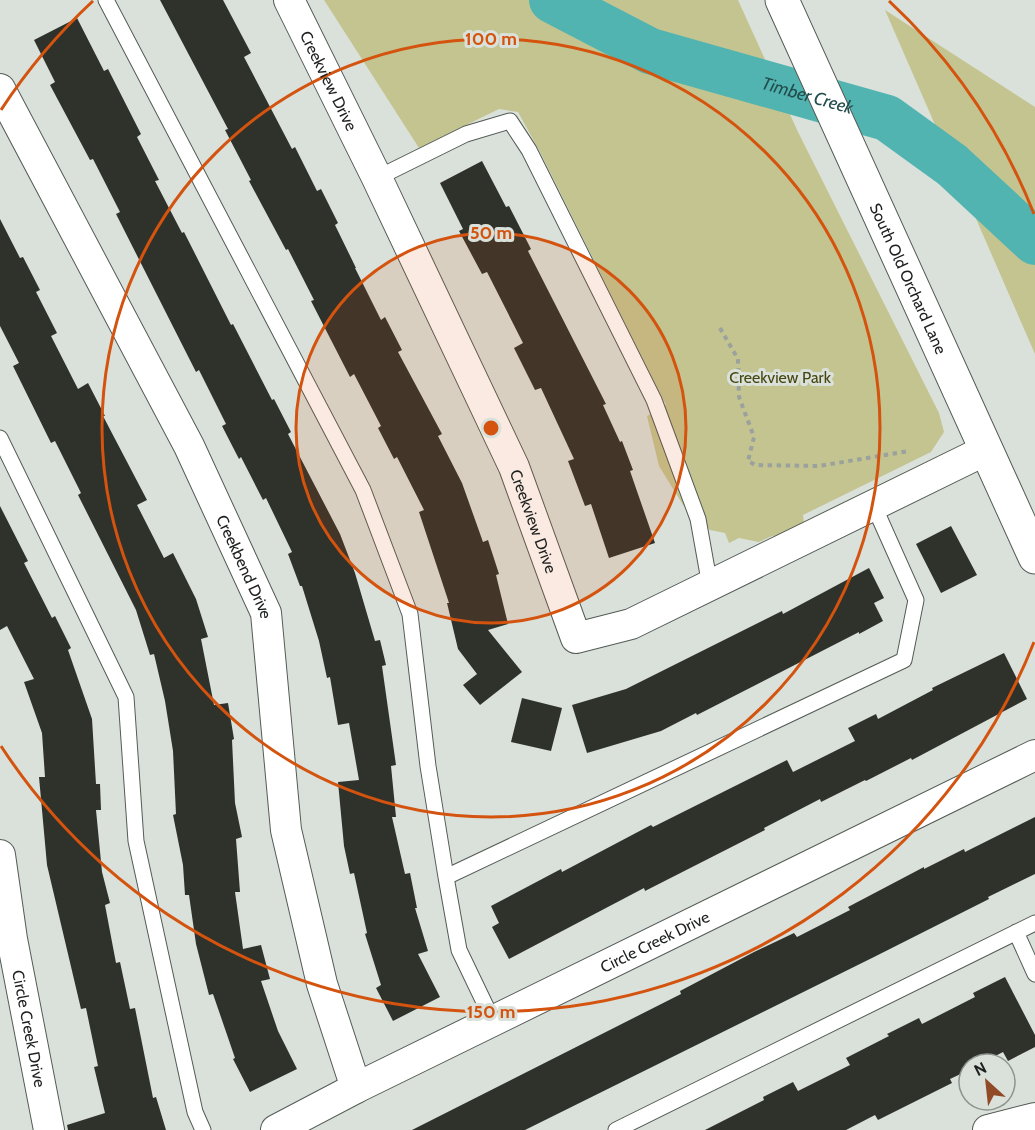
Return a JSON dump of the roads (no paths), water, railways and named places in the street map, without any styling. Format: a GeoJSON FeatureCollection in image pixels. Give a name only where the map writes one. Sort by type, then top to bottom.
{"type":"FeatureCollection","features":[{"type":"Feature","properties":{"kind":"street","name":"Creekview Drive"},"geometry":{"type":"LineString","coordinates":[[289,0],[377,178],[514,467],[576,639],[631,624],[986,450]]}},
{"type":"Feature","properties":{"kind":"street","name":"South Old Orchard Lane"},"geometry":{"type":"LineString","coordinates":[[782,0],[1035,557]]}},
{"type":"Feature","properties":{"kind":"street","name":"Creekbend Drive"},"geometry":{"type":"LineString","coordinates":[[0,89],[189,446],[266,613],[286,830],[322,984],[356,1088]]}},
{"type":"Feature","properties":{"kind":"street","name":"Circle Creek Drive"},"geometry":{"type":"LineString","coordinates":[[276,1130],[356,1088],[1035,755]]}},
{"type":"Feature","properties":{"kind":"street","name":"Circle Creek Drive"},"geometry":{"type":"LineString","coordinates":[[0,855],[4,915],[49,1130]]}},
{"type":"Feature","properties":{"kind":"street"},"geometry":{"type":"LineString","coordinates":[[988,1130],[1035,1118]]}},
{"type":"Feature","properties":{"kind":"lane"},"geometry":{"type":"LineString","coordinates":[[106,0],[363,490],[410,614],[428,765],[459,950],[493,1021]]}},
{"type":"Feature","properties":{"kind":"lane"},"geometry":{"type":"LineString","coordinates":[[377,178],[466,134],[510,121],[529,150],[654,400],[698,519],[711,586]]}},
{"type":"Feature","properties":{"kind":"lane"},"geometry":{"type":"LineString","coordinates":[[0,438],[126,697],[136,841],[195,1112],[203,1130]]}},
{"type":"Feature","properties":{"kind":"lane"},"geometry":{"type":"LineString","coordinates":[[446,877],[904,660],[916,600],[874,506]]}},
{"type":"Feature","properties":{"kind":"lane"},"geometry":{"type":"LineString","coordinates":[[616,1130],[1035,923]]}},
{"type":"Feature","properties":{"kind":"lane"},"geometry":{"type":"LineString","coordinates":[[1016,932],[1035,974]]}},
{"type":"Feature","properties":{"kind":"waterway","name":"Timber Creek"},"geometry":{"type":"LineString","coordinates":[[552,0],[650,51],[887,118],[952,165],[1035,242]]}},
{"type":"Feature","properties":{"kind":"park label","name":"Creekview Park"},"geometry":{"type":"Point","coordinates":[780,377]}}]}
